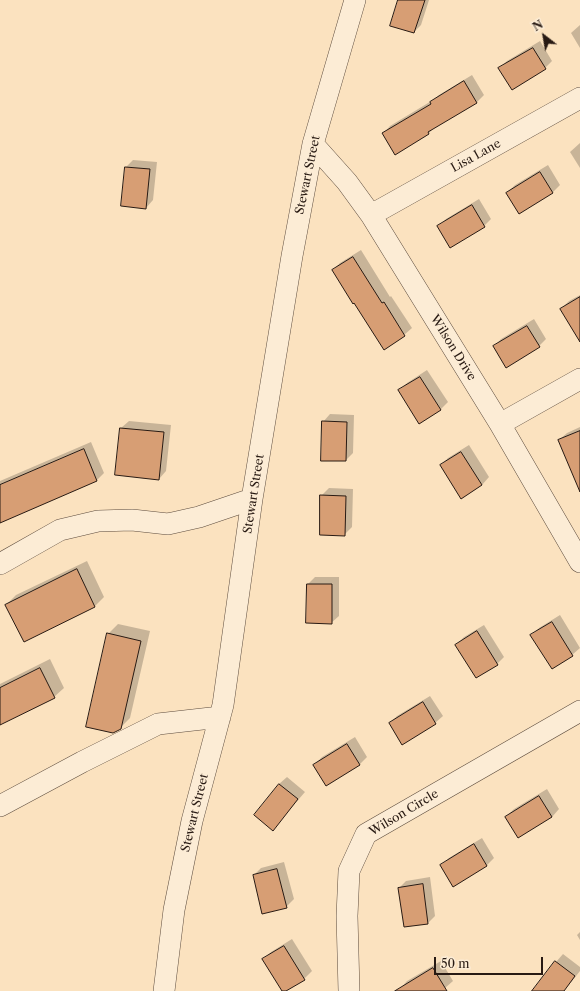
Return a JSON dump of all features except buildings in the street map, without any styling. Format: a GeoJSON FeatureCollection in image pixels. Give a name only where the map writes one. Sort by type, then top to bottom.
{"type":"FeatureCollection","features":[{"type":"Feature","properties":{"kind":"street","name":"Stewart Street"},"geometry":{"type":"LineString","coordinates":[[164,991],[174,910],[192,821],[223,705],[252,500],[292,256],[313,144],[356,0]]}},
{"type":"Feature","properties":{"kind":"street","name":"Lisa Lane"},"geometry":{"type":"LineString","coordinates":[[371,215],[580,98]]}},
{"type":"Feature","properties":{"kind":"street","name":"Wilson Drive"},"geometry":{"type":"LineString","coordinates":[[313,144],[348,182],[371,215],[500,424],[580,562]]}},
{"type":"Feature","properties":{"kind":"street"},"geometry":{"type":"LineString","coordinates":[[500,424],[580,379]]}},
{"type":"Feature","properties":{"kind":"street"},"geometry":{"type":"LineString","coordinates":[[0,564],[60,530],[98,522],[132,520],[168,524],[199,518],[252,500]]}},
{"type":"Feature","properties":{"kind":"street","name":"Wilson Circle"},"geometry":{"type":"LineString","coordinates":[[348,991],[348,871],[366,834],[580,711]]}},
{"type":"Feature","properties":{"kind":"street"},"geometry":{"type":"LineString","coordinates":[[0,806],[82,762],[158,724],[220,717]]}}]}
